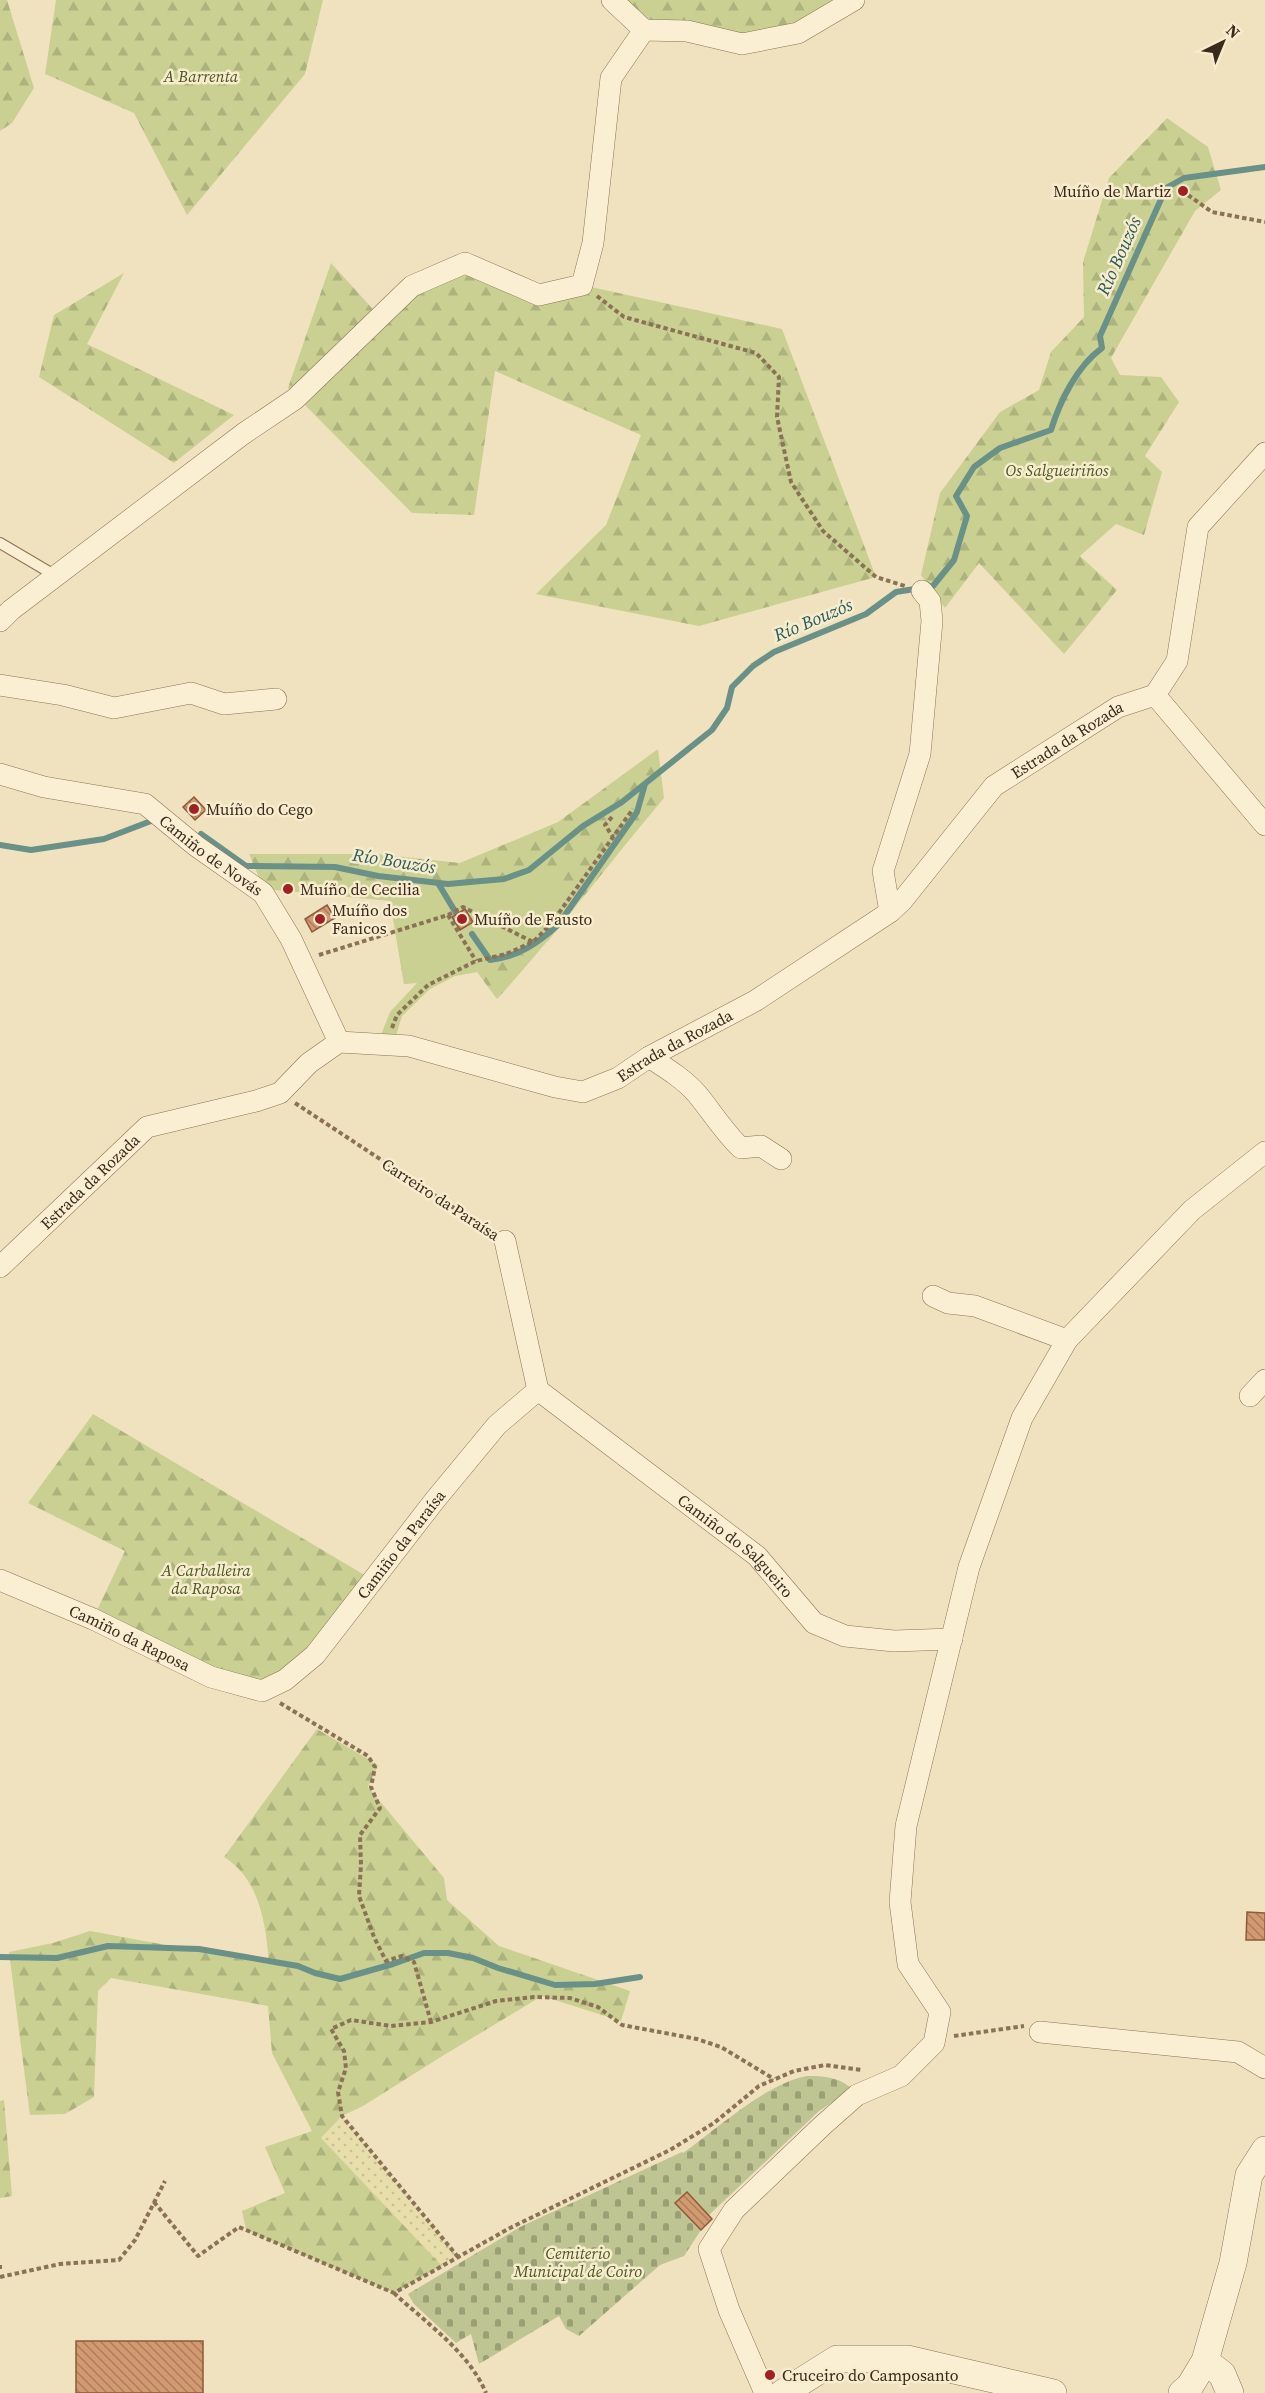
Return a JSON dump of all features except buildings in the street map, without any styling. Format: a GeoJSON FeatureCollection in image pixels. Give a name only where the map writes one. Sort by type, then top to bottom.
{"type":"FeatureCollection","features":[{"type":"Feature","properties":{"kind":"street"},"geometry":{"type":"LineString","coordinates":[[612,0],[644,30],[687,31],[742,44],[798,33],[854,0]]}},
{"type":"Feature","properties":{"kind":"street"},"geometry":{"type":"LineString","coordinates":[[0,621],[11,610],[243,434],[295,399],[412,286],[465,263],[539,295],[582,285],[593,243],[610,78],[644,30]]}},
{"type":"Feature","properties":{"kind":"street"},"geometry":{"type":"LineString","coordinates":[[1265,453],[1198,527],[1177,661],[1155,695],[1265,825]]}},
{"type":"Feature","properties":{"kind":"street"},"geometry":{"type":"LineString","coordinates":[[890,912],[883,871],[921,754],[932,621],[930,601],[914,589]]}},
{"type":"Feature","properties":{"kind":"street"},"geometry":{"type":"LineString","coordinates":[[0,685],[63,695],[114,708],[191,693],[225,704],[276,699]]}},
{"type":"Feature","properties":{"kind":"street","name":"Estrada da Rozada"},"geometry":{"type":"LineString","coordinates":[[0,1267],[147,1127],[256,1101],[280,1093],[309,1063],[339,1042],[409,1047],[555,1088],[583,1092],[618,1078],[649,1057],[756,1001],[890,912],[902,901],[994,786],[1119,707],[1155,695]]}},
{"type":"Feature","properties":{"kind":"street","name":"Camiño de Novás"},"geometry":{"type":"LineString","coordinates":[[0,774],[44,788],[145,804],[196,846],[263,893],[301,961],[339,1042]]}},
{"type":"Feature","properties":{"kind":"street"},"geometry":{"type":"LineString","coordinates":[[649,1057],[670,1070],[696,1094],[725,1133],[741,1148],[761,1146],[781,1159]]}},
{"type":"Feature","properties":{"kind":"street"},"geometry":{"type":"LineString","coordinates":[[765,2393],[729,2310],[709,2249],[734,2210],[823,2124],[857,2095],[901,2076],[934,2043],[940,2012],[908,1964],[900,1902],[906,1826],[969,1567],[1022,1418],[1067,1340],[1192,1210],[1265,1152]]}},
{"type":"Feature","properties":{"kind":"street","name":"Carreiro da Paraísa"},"geometry":{"type":"LineString","coordinates":[[505,1241],[538,1390]]}},
{"type":"Feature","properties":{"kind":"street"},"geometry":{"type":"LineString","coordinates":[[933,1296],[948,1303],[975,1306],[1067,1340]]}},
{"type":"Feature","properties":{"kind":"street"},"geometry":{"type":"LineString","coordinates":[[1250,1396],[1265,1380]]}},
{"type":"Feature","properties":{"kind":"street","name":"Camiño do Salgueiro"},"geometry":{"type":"LineString","coordinates":[[538,1390],[757,1556],[814,1623],[845,1636],[894,1641],[952,1639]]}},
{"type":"Feature","properties":{"kind":"street","name":"Camiño da Paraísa"},"geometry":{"type":"LineString","coordinates":[[262,1691],[285,1680],[315,1655],[435,1500],[497,1425],[538,1390]]}},
{"type":"Feature","properties":{"kind":"street","name":"Camiño da Raposa"},"geometry":{"type":"LineString","coordinates":[[0,1580],[93,1619],[211,1677],[262,1691]]}},
{"type":"Feature","properties":{"kind":"street"},"geometry":{"type":"LineString","coordinates":[[1040,2032],[1238,2052],[1265,2068]]}},
{"type":"Feature","properties":{"kind":"street"},"geometry":{"type":"LineString","coordinates":[[1182,2393],[1190,2386],[1205,2361],[1233,2263],[1249,2175],[1265,2150]]}},
{"type":"Feature","properties":{"kind":"street"},"geometry":{"type":"LineString","coordinates":[[783,2393],[837,2359],[907,2359],[1053,2393]]}},
{"type":"Feature","properties":{"kind":"street"},"geometry":{"type":"LineString","coordinates":[[1205,2361],[1222,2374],[1230,2393]]}},
{"type":"Feature","properties":{"kind":"lane"},"geometry":{"type":"LineString","coordinates":[[0,543],[56,576]]}},
{"type":"Feature","properties":{"kind":"path"},"geometry":{"type":"LineString","coordinates":[[1188,195],[1212,212],[1265,221]]}},
{"type":"Feature","properties":{"kind":"path"},"geometry":{"type":"LineString","coordinates":[[582,285],[624,317],[756,354],[779,377],[777,417],[791,482],[823,531],[876,577],[914,589]]}},
{"type":"Feature","properties":{"kind":"path"},"geometry":{"type":"LineString","coordinates":[[385,1045],[397,1015],[428,985],[476,961],[506,954],[533,942],[551,924],[633,809]]}},
{"type":"Feature","properties":{"kind":"path"},"geometry":{"type":"LineString","coordinates":[[612,817],[605,825],[613,837]]}},
{"type":"Feature","properties":{"kind":"path"},"geometry":{"type":"LineString","coordinates":[[301,961],[448,914],[463,907],[533,942]]}},
{"type":"Feature","properties":{"kind":"path"},"geometry":{"type":"LineString","coordinates":[[448,914],[476,961]]}},
{"type":"Feature","properties":{"kind":"path","name":"Carreiro da Paraísa"},"geometry":{"type":"LineString","coordinates":[[280,1093],[505,1241]]}},
{"type":"Feature","properties":{"kind":"path"},"geometry":{"type":"LineString","coordinates":[[262,1691],[368,1756],[375,1767],[371,1787],[380,1808],[360,1835],[359,1896],[374,1937],[386,1961],[402,1956],[414,1962],[431,2022]]}},
{"type":"Feature","properties":{"kind":"path"},"geometry":{"type":"LineString","coordinates":[[458,2257],[342,2116],[338,2092],[346,2068],[344,2051],[331,2029],[351,2020],[391,2026],[431,2022],[496,2001],[534,1997],[570,1998],[598,2007],[622,2025],[697,2038],[720,2047],[775,2079]]}},
{"type":"Feature","properties":{"kind":"path"},"geometry":{"type":"LineString","coordinates":[[934,2043],[948,2037],[988,2029],[1030,2025],[1040,2032]]}},
{"type":"Feature","properties":{"kind":"path"},"geometry":{"type":"LineString","coordinates":[[394,2293],[510,2228],[670,2150],[714,2123],[759,2086],[775,2079],[794,2071],[825,2065],[901,2076]]}},
{"type":"Feature","properties":{"kind":"path"},"geometry":{"type":"LineString","coordinates":[[0,2277],[60,2264],[119,2260],[135,2240],[165,2181]]}},
{"type":"Feature","properties":{"kind":"path"},"geometry":{"type":"LineString","coordinates":[[154,2202],[198,2256],[239,2227],[394,2293],[478,2374],[486,2393]]}},
{"type":"Feature","properties":{"kind":"shaded area"},"geometry":{"type":"Polygon","coordinates":[[[342,2116],[458,2257],[442,2266],[321,2139],[342,2116]]]}},
{"type":"Feature","properties":{"kind":"green space"},"geometry":{"type":"Polygon","coordinates":[[[0,0],[7,0],[34,88],[12,123],[0,131],[0,0]]]}},
{"type":"Feature","properties":{"kind":"green space","name":"A Barrenta"},"geometry":{"type":"Polygon","coordinates":[[[56,0],[323,0],[305,74],[187,215],[134,113],[45,74],[56,0]]]}},
{"type":"Feature","properties":{"kind":"green space"},"geometry":{"type":"Polygon","coordinates":[[[612,0],[854,0],[742,44],[644,30],[612,0]]]}},
{"type":"Feature","properties":{"kind":"green space","name":"Os Salgueiriños"},"geometry":{"type":"Polygon","coordinates":[[[1167,118],[1208,147],[1221,190],[1195,211],[1111,358],[1120,375],[1161,377],[1179,402],[1145,456],[1162,472],[1144,535],[1116,524],[1080,556],[1117,590],[1064,654],[979,563],[945,608],[921,575],[940,493],[1000,412],[1039,390],[1051,352],[1084,317],[1083,262],[1109,178],[1167,118]]]}},
{"type":"Feature","properties":{"kind":"green space"},"geometry":{"type":"Polygon","coordinates":[[[331,263],[380,317],[465,263],[539,295],[582,285],[782,329],[876,577],[699,626],[536,594],[606,525],[641,435],[495,371],[474,515],[412,513],[288,388],[331,263]]]}},
{"type":"Feature","properties":{"kind":"green space"},"geometry":{"type":"Polygon","coordinates":[[[124,273],[87,344],[234,415],[174,463],[39,377],[54,315],[124,273]]]}},
{"type":"Feature","properties":{"kind":"green space"},"geometry":{"type":"Polygon","coordinates":[[[658,749],[664,798],[497,999],[477,972],[404,984],[390,901],[264,889],[249,854],[377,854],[460,863],[558,822],[658,749]]]}},
{"type":"Feature","properties":{"kind":"green space"},"geometry":{"type":"Polygon","coordinates":[[[541,863],[577,903],[549,940],[534,950],[490,964],[477,972],[455,976],[430,989],[402,1016],[393,1045],[377,1045],[390,1012],[417,983],[404,984],[387,880],[446,885],[487,884],[524,873],[541,863]]]}},
{"type":"Feature","properties":{"kind":"green space","name":"A Carballeira da Raposa"},"geometry":{"type":"Polygon","coordinates":[[[93,1414],[373,1580],[315,1655],[262,1691],[93,1619],[125,1551],[28,1503],[93,1414]]]}},
{"type":"Feature","properties":{"kind":"green space"},"geometry":{"type":"Polygon","coordinates":[[[317,1729],[378,1765],[368,1787],[444,1878],[447,1900],[499,1946],[630,1991],[621,2021],[542,1996],[363,2106],[342,2116],[321,2138],[442,2266],[394,2293],[246,2230],[242,2211],[285,2193],[265,2147],[312,2131],[272,2053],[268,2006],[111,1978],[98,1991],[94,2097],[65,2114],[30,2115],[9,1952],[53,1943],[90,1931],[269,1964],[266,1934],[259,1904],[246,1878],[224,1857],[317,1729]]]}},
{"type":"Feature","properties":{"kind":"green space","name":"Cemiterio Municipal de Coiro"},"geometry":{"type":"Polygon","coordinates":[[[807,2076],[835,2079],[850,2087],[846,2093],[819,2111],[709,2215],[712,2219],[701,2230],[684,2256],[660,2265],[579,2336],[566,2329],[559,2316],[479,2364],[471,2334],[456,2343],[414,2304],[408,2294],[520,2227],[683,2153],[759,2097],[791,2081],[807,2076]]]}},
{"type":"Feature","properties":{"kind":"green space"},"geometry":{"type":"Polygon","coordinates":[[[4,2100],[12,2196],[0,2198],[0,2101],[4,2100]]]}},
{"type":"Feature","properties":{"kind":"waterway","name":"Río Bouzós"},"geometry":{"type":"LineString","coordinates":[[201,834],[246,866],[335,867],[378,876],[448,884],[504,879],[529,870],[583,826],[622,802],[712,730],[727,708],[732,687],[753,666],[774,652],[866,614],[896,592],[933,586],[954,560],[967,516],[956,496],[974,467],[1000,448],[1051,430],[1070,385],[1085,364],[1102,348],[1100,336],[1166,188],[1184,178],[1265,167]]}},
{"type":"Feature","properties":{"kind":"waterway"},"geometry":{"type":"LineString","coordinates":[[472,934],[490,960],[519,952],[550,932],[558,925],[637,812],[645,784]]}},
{"type":"Feature","properties":{"kind":"waterway","name":"Río Bouzós"},"geometry":{"type":"LineString","coordinates":[[0,845],[31,850],[104,839],[151,821]]}},
{"type":"Feature","properties":{"kind":"waterway"},"geometry":{"type":"LineString","coordinates":[[438,883],[456,913]]}},
{"type":"Feature","properties":{"kind":"waterway"},"geometry":{"type":"LineString","coordinates":[[0,1957],[57,1958],[108,1946],[199,1949],[298,1966],[340,1979],[424,1953],[448,1953],[473,1958],[555,1985],[595,1984],[640,1977]]}},
{"type":"Feature","properties":{"kind":"place","name":"Muíño de Martiz"},"geometry":{"type":"Point","coordinates":[1183,191]}},
{"type":"Feature","properties":{"kind":"place","name":"Muíño do Cego"},"geometry":{"type":"Point","coordinates":[194,809]}},
{"type":"Feature","properties":{"kind":"place","name":"Muíño de Cecilia"},"geometry":{"type":"Point","coordinates":[288,889]}},
{"type":"Feature","properties":{"kind":"place","name":"Muíño dos Fanicos"},"geometry":{"type":"Point","coordinates":[320,919]}},
{"type":"Feature","properties":{"kind":"place","name":"Muíño de Fausto"},"geometry":{"type":"Point","coordinates":[462,919]}},
{"type":"Feature","properties":{"kind":"place","name":"Cruceiro do Camposanto"},"geometry":{"type":"Point","coordinates":[770,2375]}}]}
